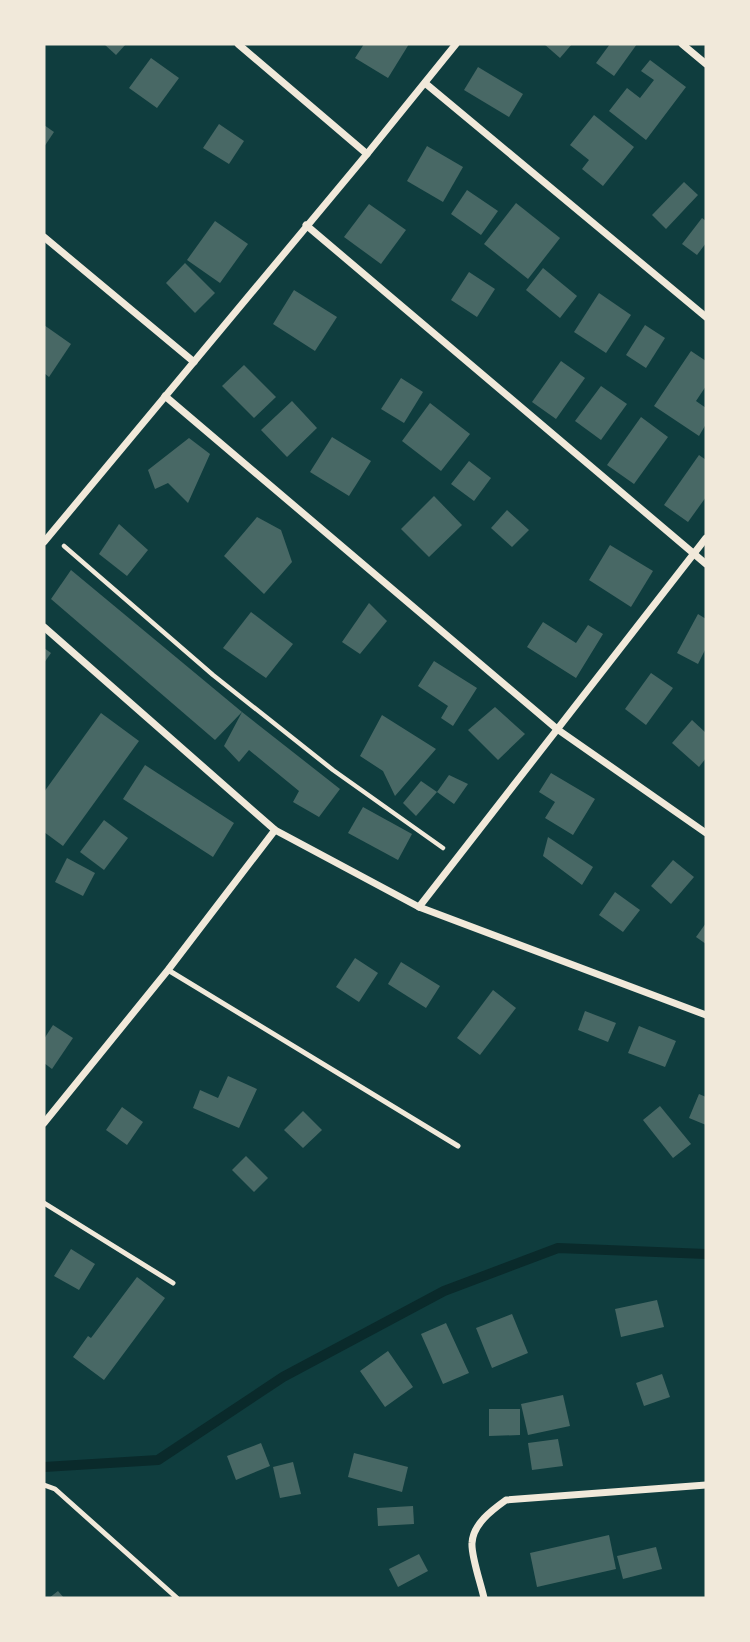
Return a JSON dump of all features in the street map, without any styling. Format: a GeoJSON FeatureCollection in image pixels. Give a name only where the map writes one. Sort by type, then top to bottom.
{"type":"FeatureCollection","features":[{"type":"Feature","properties":{"kind":"street"},"geometry":{"type":"LineString","coordinates":[[238,44],[367,154]]}},
{"type":"Feature","properties":{"kind":"street"},"geometry":{"type":"LineString","coordinates":[[44,542],[456,44]]}},
{"type":"Feature","properties":{"kind":"street"},"geometry":{"type":"LineString","coordinates":[[682,44],[706,64]]}},
{"type":"Feature","properties":{"kind":"street"},"geometry":{"type":"LineString","coordinates":[[425,83],[706,317]]}},
{"type":"Feature","properties":{"kind":"street"},"geometry":{"type":"LineString","coordinates":[[306,225],[706,564]]}},
{"type":"Feature","properties":{"kind":"street"},"geometry":{"type":"LineString","coordinates":[[44,237],[194,362]]}},
{"type":"Feature","properties":{"kind":"street"},"geometry":{"type":"LineString","coordinates":[[165,396],[557,729],[706,833]]}},
{"type":"Feature","properties":{"kind":"street"},"geometry":{"type":"LineString","coordinates":[[419,906],[706,538]]}},
{"type":"Feature","properties":{"kind":"street"},"geometry":{"type":"LineString","coordinates":[[44,627],[275,830],[419,906],[706,1015]]}},
{"type":"Feature","properties":{"kind":"street"},"geometry":{"type":"LineString","coordinates":[[44,1123],[275,830]]}},
{"type":"Feature","properties":{"kind":"street"},"geometry":{"type":"LineString","coordinates":[[484,1598],[471,1545],[474,1535],[491,1510],[506,1500],[706,1485]]}},
{"type":"Feature","properties":{"kind":"lane"},"geometry":{"type":"LineString","coordinates":[[167,970],[458,1146]]}},
{"type":"Feature","properties":{"kind":"lane"},"geometry":{"type":"LineString","coordinates":[[44,1203],[173,1283]]}},
{"type":"Feature","properties":{"kind":"lane"},"geometry":{"type":"LineString","coordinates":[[44,1485],[55,1489],[177,1598]]}},
{"type":"Feature","properties":{"kind":"path"},"geometry":{"type":"LineString","coordinates":[[50,534],[213,674],[289,735],[456,858]]}},
{"type":"Feature","properties":{"kind":"building"},"geometry":{"type":"Polygon","coordinates":[[[104,44],[126,44],[116,55],[104,44]]]}},
{"type":"Feature","properties":{"kind":"building"},"geometry":{"type":"Polygon","coordinates":[[[364,44],[409,44],[388,78],[355,58],[364,44]]]}},
{"type":"Feature","properties":{"kind":"building"},"geometry":{"type":"Polygon","coordinates":[[[544,44],[572,44],[560,58],[544,44]]]}},
{"type":"Feature","properties":{"kind":"building"},"geometry":{"type":"Polygon","coordinates":[[[610,44],[637,44],[614,76],[596,63],[610,44]]]}},
{"type":"Feature","properties":{"kind":"building"},"geometry":{"type":"Polygon","coordinates":[[[151,58],[179,78],[157,108],[129,88],[151,58]]]}},
{"type":"Feature","properties":{"kind":"building"},"geometry":{"type":"Polygon","coordinates":[[[650,60],[686,87],[646,140],[609,111],[627,88],[640,98],[654,80],[641,71],[650,60]]]}},
{"type":"Feature","properties":{"kind":"building"},"geometry":{"type":"Polygon","coordinates":[[[478,67],[523,94],[509,117],[464,90],[478,67]]]}},
{"type":"Feature","properties":{"kind":"building"},"geometry":{"type":"Polygon","coordinates":[[[594,115],[634,147],[603,186],[582,169],[589,160],[570,145],[594,115]]]}},
{"type":"Feature","properties":{"kind":"building"},"geometry":{"type":"Polygon","coordinates":[[[219,124],[244,141],[229,164],[203,148],[219,124]]]}},
{"type":"Feature","properties":{"kind":"building"},"geometry":{"type":"Polygon","coordinates":[[[44,125],[54,132],[44,147],[44,125]]]}},
{"type":"Feature","properties":{"kind":"building"},"geometry":{"type":"Polygon","coordinates":[[[427,146],[463,167],[443,202],[407,181],[427,146]]]}},
{"type":"Feature","properties":{"kind":"building"},"geometry":{"type":"Polygon","coordinates":[[[684,182],[698,195],[666,229],[652,215],[684,182]]]}},
{"type":"Feature","properties":{"kind":"building"},"geometry":{"type":"Polygon","coordinates":[[[467,190],[498,211],[481,235],[451,214],[467,190]]]}},
{"type":"Feature","properties":{"kind":"building"},"geometry":{"type":"Polygon","coordinates":[[[516,203],[560,238],[528,279],[484,244],[516,203]]]}},
{"type":"Feature","properties":{"kind":"building"},"geometry":{"type":"Polygon","coordinates":[[[369,204],[406,230],[381,264],[344,237],[369,204]]]}},
{"type":"Feature","properties":{"kind":"building"},"geometry":{"type":"Polygon","coordinates":[[[702,218],[706,221],[706,243],[697,255],[682,244],[702,218]]]}},
{"type":"Feature","properties":{"kind":"building"},"geometry":{"type":"Polygon","coordinates":[[[215,221],[248,244],[220,283],[187,260],[215,221]]]}},
{"type":"Feature","properties":{"kind":"building"},"geometry":{"type":"Polygon","coordinates":[[[185,263],[215,293],[195,313],[166,283],[185,263]]]}},
{"type":"Feature","properties":{"kind":"building"},"geometry":{"type":"Polygon","coordinates":[[[543,268],[577,296],[560,318],[526,290],[543,268]]]}},
{"type":"Feature","properties":{"kind":"building"},"geometry":{"type":"Polygon","coordinates":[[[469,272],[495,289],[477,317],[451,300],[469,272]]]}},
{"type":"Feature","properties":{"kind":"building"},"geometry":{"type":"Polygon","coordinates":[[[294,290],[337,317],[315,351],[273,324],[294,290]]]}},
{"type":"Feature","properties":{"kind":"building"},"geometry":{"type":"Polygon","coordinates":[[[599,293],[631,315],[606,353],[574,332],[599,293]]]}},
{"type":"Feature","properties":{"kind":"building"},"geometry":{"type":"Polygon","coordinates":[[[44,325],[71,344],[49,377],[44,373],[44,325]]]}},
{"type":"Feature","properties":{"kind":"building"},"geometry":{"type":"Polygon","coordinates":[[[645,325],[665,338],[646,368],[626,355],[645,325]]]}},
{"type":"Feature","properties":{"kind":"building"},"geometry":{"type":"Polygon","coordinates":[[[691,351],[706,361],[706,386],[696,401],[706,408],[706,424],[699,436],[654,406],[691,351]]]}},
{"type":"Feature","properties":{"kind":"building"},"geometry":{"type":"Polygon","coordinates":[[[561,361],[585,378],[556,419],[532,402],[561,361]]]}},
{"type":"Feature","properties":{"kind":"building"},"geometry":{"type":"Polygon","coordinates":[[[244,365],[276,397],[254,418],[222,386],[244,365]]]}},
{"type":"Feature","properties":{"kind":"building"},"geometry":{"type":"Polygon","coordinates":[[[401,378],[423,392],[404,423],[381,409],[401,378]]]}},
{"type":"Feature","properties":{"kind":"building"},"geometry":{"type":"Polygon","coordinates":[[[601,386],[627,404],[601,440],[575,421],[601,386]]]}},
{"type":"Feature","properties":{"kind":"building"},"geometry":{"type":"Polygon","coordinates":[[[292,401],[317,428],[287,457],[261,430],[292,401]]]}},
{"type":"Feature","properties":{"kind":"building"},"geometry":{"type":"Polygon","coordinates":[[[430,403],[470,434],[441,471],[402,441],[430,403]]]}},
{"type":"Feature","properties":{"kind":"building"},"geometry":{"type":"Polygon","coordinates":[[[641,417],[668,437],[634,484],[607,465],[641,417]]]}},
{"type":"Feature","properties":{"kind":"building"},"geometry":{"type":"Polygon","coordinates":[[[332,437],[371,461],[349,496],[310,472],[332,437]]]}},
{"type":"Feature","properties":{"kind":"building"},"geometry":{"type":"Polygon","coordinates":[[[189,438],[210,454],[188,503],[168,483],[155,489],[148,470],[189,438]]]}},
{"type":"Feature","properties":{"kind":"building"},"geometry":{"type":"Polygon","coordinates":[[[699,455],[706,460],[706,497],[688,522],[664,505],[699,455]]]}},
{"type":"Feature","properties":{"kind":"building"},"geometry":{"type":"Polygon","coordinates":[[[469,461],[491,478],[474,501],[451,484],[469,461]]]}},
{"type":"Feature","properties":{"kind":"building"},"geometry":{"type":"Polygon","coordinates":[[[434,496],[462,525],[429,557],[401,529],[434,496]]]}},
{"type":"Feature","properties":{"kind":"building"},"geometry":{"type":"Polygon","coordinates":[[[507,510],[529,530],[512,547],[491,528],[507,510]]]}},
{"type":"Feature","properties":{"kind":"building"},"geometry":{"type":"Polygon","coordinates":[[[257,517],[281,530],[292,562],[264,594],[224,556],[257,517]]]}},
{"type":"Feature","properties":{"kind":"building"},"geometry":{"type":"Polygon","coordinates":[[[119,524],[148,550],[127,576],[99,554],[119,524]]]}},
{"type":"Feature","properties":{"kind":"building"},"geometry":{"type":"Polygon","coordinates":[[[610,545],[653,571],[631,607],[589,580],[610,545]]]}},
{"type":"Feature","properties":{"kind":"building"},"geometry":{"type":"Polygon","coordinates":[[[71,570],[242,712],[215,740],[51,599],[71,570]]]}},
{"type":"Feature","properties":{"kind":"building"},"geometry":{"type":"Polygon","coordinates":[[[369,603],[387,621],[360,654],[342,642],[369,603]]]}},
{"type":"Feature","properties":{"kind":"building"},"geometry":{"type":"Polygon","coordinates":[[[251,612],[293,644],[266,678],[223,648],[251,612]]]}},
{"type":"Feature","properties":{"kind":"building"},"geometry":{"type":"Polygon","coordinates":[[[698,614],[706,619],[706,648],[698,664],[677,653],[698,614]]]}},
{"type":"Feature","properties":{"kind":"building"},"geometry":{"type":"Polygon","coordinates":[[[543,622],[576,643],[588,625],[603,634],[576,678],[527,647],[543,622]]]}},
{"type":"Feature","properties":{"kind":"building"},"geometry":{"type":"Polygon","coordinates":[[[44,648],[51,653],[44,663],[44,648]]]}},
{"type":"Feature","properties":{"kind":"building"},"geometry":{"type":"Polygon","coordinates":[[[434,661],[477,688],[453,726],[441,718],[448,706],[418,686],[434,661]]]}},
{"type":"Feature","properties":{"kind":"building"},"geometry":{"type":"Polygon","coordinates":[[[651,673],[673,688],[646,725],[625,709],[651,673]]]}},
{"type":"Feature","properties":{"kind":"building"},"geometry":{"type":"Polygon","coordinates":[[[495,707],[525,734],[498,760],[468,730],[495,707]]]}},
{"type":"Feature","properties":{"kind":"building"},"geometry":{"type":"Polygon","coordinates":[[[242,712],[340,789],[319,817],[293,802],[299,791],[249,750],[239,762],[224,746],[242,712]]]}},
{"type":"Feature","properties":{"kind":"building"},"geometry":{"type":"Polygon","coordinates":[[[101,713],[139,741],[63,846],[44,832],[44,792],[101,713]]]}},
{"type":"Feature","properties":{"kind":"building"},"geometry":{"type":"Polygon","coordinates":[[[382,715],[436,749],[395,796],[383,771],[360,756],[382,715]]]}},
{"type":"Feature","properties":{"kind":"building"},"geometry":{"type":"Polygon","coordinates":[[[692,720],[706,733],[706,758],[699,767],[672,743],[692,720]]]}},
{"type":"Feature","properties":{"kind":"building"},"geometry":{"type":"Polygon","coordinates":[[[145,765],[234,823],[213,857],[123,799],[145,765]]]}},
{"type":"Feature","properties":{"kind":"building"},"geometry":{"type":"Polygon","coordinates":[[[551,773],[595,799],[573,835],[545,818],[555,802],[539,792],[551,773]]]}},
{"type":"Feature","properties":{"kind":"building"},"geometry":{"type":"Polygon","coordinates":[[[449,775],[468,784],[454,804],[437,792],[449,775]]]}},
{"type":"Feature","properties":{"kind":"building"},"geometry":{"type":"Polygon","coordinates":[[[421,781],[437,792],[416,816],[403,803],[421,781]]]}},
{"type":"Feature","properties":{"kind":"building"},"geometry":{"type":"Polygon","coordinates":[[[363,807],[412,834],[398,860],[348,833],[363,807]]]}},
{"type":"Feature","properties":{"kind":"building"},"geometry":{"type":"Polygon","coordinates":[[[104,820],[128,838],[104,870],[80,852],[104,820]]]}},
{"type":"Feature","properties":{"kind":"building"},"geometry":{"type":"Polygon","coordinates":[[[548,837],[593,867],[582,885],[543,856],[548,837]]]}},
{"type":"Feature","properties":{"kind":"building"},"geometry":{"type":"Polygon","coordinates":[[[67,858],[95,873],[83,896],[55,882],[67,858]]]}},
{"type":"Feature","properties":{"kind":"building"},"geometry":{"type":"Polygon","coordinates":[[[673,860],[694,877],[671,904],[651,886],[673,860]]]}},
{"type":"Feature","properties":{"kind":"building"},"geometry":{"type":"Polygon","coordinates":[[[615,892],[640,910],[623,932],[599,915],[615,892]]]}},
{"type":"Feature","properties":{"kind":"building"},"geometry":{"type":"Polygon","coordinates":[[[706,923],[706,944],[696,937],[706,923]]]}},
{"type":"Feature","properties":{"kind":"building"},"geometry":{"type":"Polygon","coordinates":[[[355,958],[378,973],[359,1002],[336,987],[355,958]]]}},
{"type":"Feature","properties":{"kind":"building"},"geometry":{"type":"Polygon","coordinates":[[[401,962],[440,986],[426,1008],[388,984],[401,962]]]}},
{"type":"Feature","properties":{"kind":"building"},"geometry":{"type":"Polygon","coordinates":[[[493,990],[516,1008],[480,1055],[457,1038],[493,990]]]}},
{"type":"Feature","properties":{"kind":"building"},"geometry":{"type":"Polygon","coordinates":[[[585,1011],[616,1023],[608,1042],[578,1030],[585,1011]]]}},
{"type":"Feature","properties":{"kind":"building"},"geometry":{"type":"Polygon","coordinates":[[[53,1025],[73,1038],[52,1069],[44,1063],[44,1039],[53,1025]]]}},
{"type":"Feature","properties":{"kind":"building"},"geometry":{"type":"Polygon","coordinates":[[[639,1026],[676,1041],[665,1067],[628,1053],[639,1026]]]}},
{"type":"Feature","properties":{"kind":"building"},"geometry":{"type":"Polygon","coordinates":[[[228,1076],[257,1089],[239,1128],[193,1108],[200,1090],[218,1098],[228,1076]]]}},
{"type":"Feature","properties":{"kind":"building"},"geometry":{"type":"Polygon","coordinates":[[[699,1094],[706,1097],[706,1125],[689,1118],[699,1094]]]}},
{"type":"Feature","properties":{"kind":"building"},"geometry":{"type":"Polygon","coordinates":[[[660,1106],[691,1144],[673,1158],[643,1120],[660,1106]]]}},
{"type":"Feature","properties":{"kind":"building"},"geometry":{"type":"Polygon","coordinates":[[[122,1107],[143,1122],[127,1145],[106,1130],[122,1107]]]}},
{"type":"Feature","properties":{"kind":"building"},"geometry":{"type":"Polygon","coordinates":[[[303,1111],[322,1130],[303,1148],[284,1130],[303,1111]]]}},
{"type":"Feature","properties":{"kind":"building"},"geometry":{"type":"Polygon","coordinates":[[[246,1156],[268,1178],[254,1192],[232,1170],[246,1156]]]}},
{"type":"Feature","properties":{"kind":"building"},"geometry":{"type":"Polygon","coordinates":[[[71,1249],[95,1264],[79,1290],[54,1276],[71,1249]]]}},
{"type":"Feature","properties":{"kind":"building"},"geometry":{"type":"Polygon","coordinates":[[[137,1277],[165,1298],[104,1380],[73,1357],[88,1336],[91,1338],[137,1277]]]}},
{"type":"Feature","properties":{"kind":"building"},"geometry":{"type":"Polygon","coordinates":[[[657,1300],[664,1327],[621,1337],[615,1309],[657,1300]]]}},
{"type":"Feature","properties":{"kind":"building"},"geometry":{"type":"Polygon","coordinates":[[[512,1314],[528,1353],[492,1368],[476,1328],[512,1314]]]}},
{"type":"Feature","properties":{"kind":"building"},"geometry":{"type":"Polygon","coordinates":[[[446,1323],[469,1373],[443,1384],[421,1334],[446,1323]]]}},
{"type":"Feature","properties":{"kind":"building"},"geometry":{"type":"Polygon","coordinates":[[[388,1351],[413,1387],[385,1407],[360,1371],[388,1351]]]}},
{"type":"Feature","properties":{"kind":"building"},"geometry":{"type":"Polygon","coordinates":[[[662,1374],[670,1397],[644,1406],[636,1383],[662,1374]]]}},
{"type":"Feature","properties":{"kind":"building"},"geometry":{"type":"Polygon","coordinates":[[[563,1395],[570,1426],[528,1435],[521,1404],[563,1395]]]}},
{"type":"Feature","properties":{"kind":"building"},"geometry":{"type":"Polygon","coordinates":[[[489,1409],[520,1409],[520,1435],[489,1436],[489,1409]]]}},
{"type":"Feature","properties":{"kind":"building"},"geometry":{"type":"Polygon","coordinates":[[[558,1439],[563,1466],[532,1470],[528,1443],[558,1439]]]}},
{"type":"Feature","properties":{"kind":"building"},"geometry":{"type":"Polygon","coordinates":[[[261,1443],[270,1466],[236,1480],[227,1456],[261,1443]]]}},
{"type":"Feature","properties":{"kind":"building"},"geometry":{"type":"Polygon","coordinates":[[[354,1453],[408,1467],[402,1492],[348,1477],[354,1453]]]}},
{"type":"Feature","properties":{"kind":"building"},"geometry":{"type":"Polygon","coordinates":[[[293,1462],[301,1494],[280,1498],[273,1467],[293,1462]]]}},
{"type":"Feature","properties":{"kind":"building"},"geometry":{"type":"Polygon","coordinates":[[[413,1506],[414,1524],[378,1526],[377,1508],[413,1506]]]}},
{"type":"Feature","properties":{"kind":"building"},"geometry":{"type":"Polygon","coordinates":[[[609,1535],[616,1569],[537,1587],[530,1553],[609,1535]]]}},
{"type":"Feature","properties":{"kind":"building"},"geometry":{"type":"Polygon","coordinates":[[[656,1547],[662,1569],[623,1579],[617,1556],[656,1547]]]}},
{"type":"Feature","properties":{"kind":"building"},"geometry":{"type":"Polygon","coordinates":[[[419,1554],[428,1571],[398,1587],[389,1569],[419,1554]]]}},
{"type":"Feature","properties":{"kind":"building"},"geometry":{"type":"Polygon","coordinates":[[[58,1591],[64,1598],[49,1598],[58,1591]]]}},
{"type":"Feature","properties":{"kind":"waterway"},"geometry":{"type":"LineString","coordinates":[[44,1467],[158,1460],[283,1377],[444,1291],[558,1248],[706,1254]]}}]}
